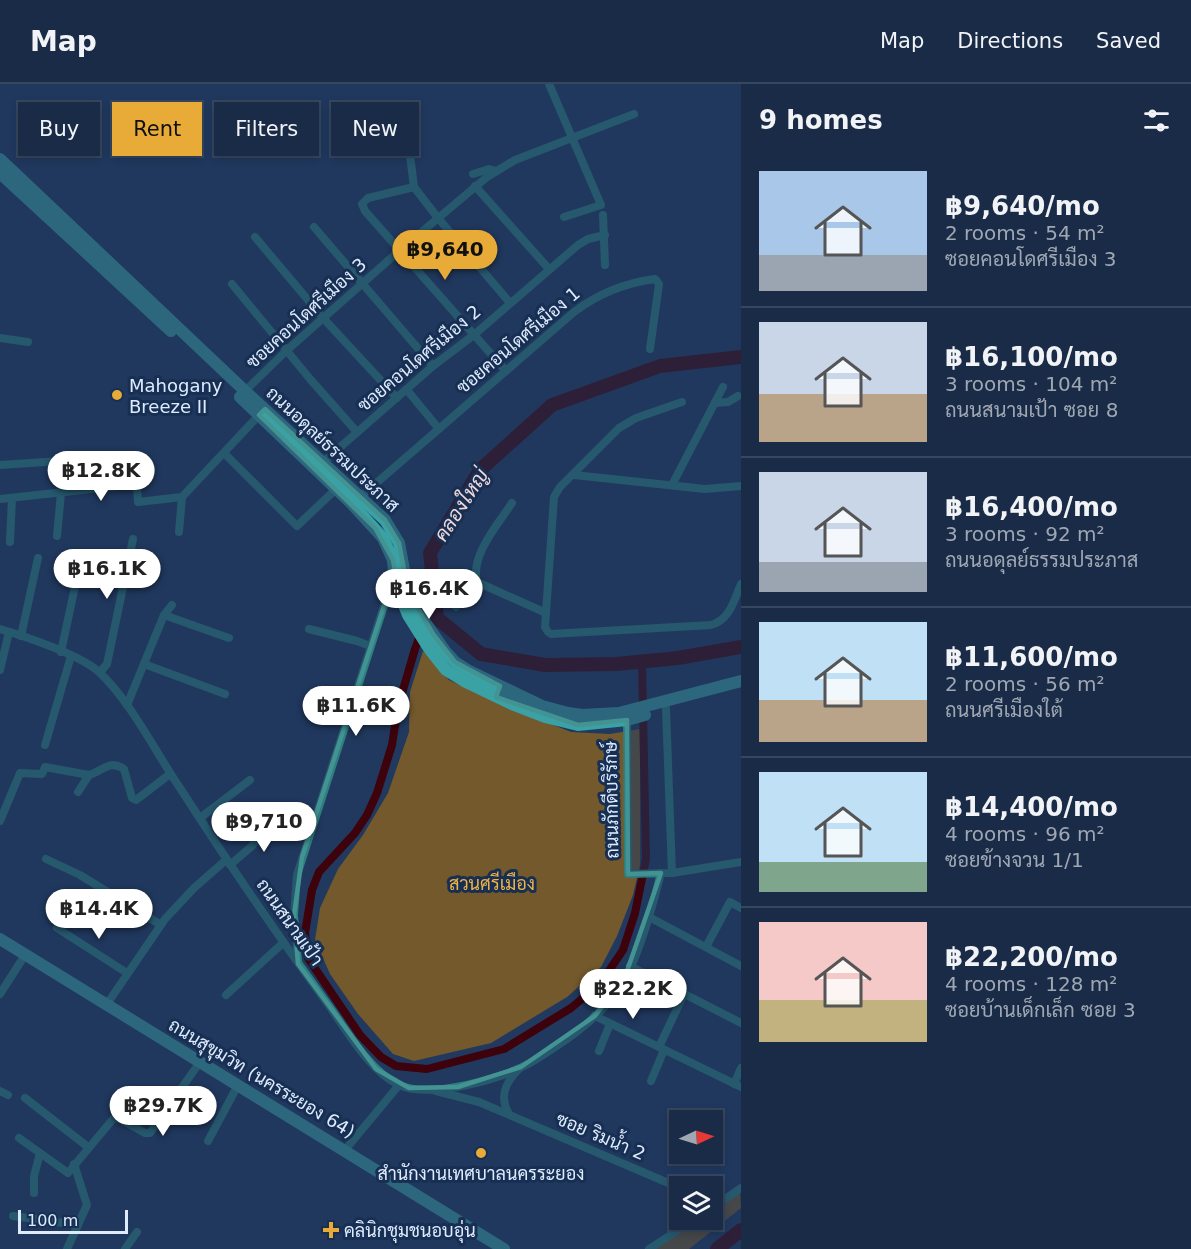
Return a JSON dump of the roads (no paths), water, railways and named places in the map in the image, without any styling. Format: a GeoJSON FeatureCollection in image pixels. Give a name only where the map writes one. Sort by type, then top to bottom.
{"type":"FeatureCollection","features":[{"type":"Feature","properties":{"kind":"street"},"geometry":{"type":"LineString","coordinates":[[549,84],[601,205],[564,217]]}},
{"type":"Feature","properties":{"kind":"street","name":"ซอยคอนโดศรีเมือง 3"},"geometry":{"type":"LineString","coordinates":[[245,391],[286,351],[475,186],[515,160],[572,136],[634,114]]}},
{"type":"Feature","properties":{"kind":"street"},"geometry":{"type":"LineString","coordinates":[[410,156],[414,187],[438,219],[510,303]]}},
{"type":"Feature","properties":{"kind":"street","name":"ถนนอดุลย์ธรรมประภาส"},"geometry":{"type":"LineString","coordinates":[[0,159],[68,230],[262,412],[385,520],[399,543],[408,615],[435,647],[438,661],[455,677],[498,691],[545,717],[578,725],[628,716],[741,681]]}},
{"type":"Feature","properties":{"kind":"street"},"geometry":{"type":"LineString","coordinates":[[473,174],[489,169],[497,171]]}},
{"type":"Feature","properties":{"kind":"street","name":"ถนนอดุลย์ธรรมประภาส"},"geometry":{"type":"LineString","coordinates":[[0,173],[68,230],[245,391],[335,490],[383,538],[393,560],[395,583],[407,598]]}},
{"type":"Feature","properties":{"kind":"street"},"geometry":{"type":"LineString","coordinates":[[475,186],[549,269]]}},
{"type":"Feature","properties":{"kind":"street"},"geometry":{"type":"LineString","coordinates":[[414,187],[368,198],[362,204],[372,221],[506,371]]}},
{"type":"Feature","properties":{"kind":"street"},"geometry":{"type":"LineString","coordinates":[[603,216],[605,265]]}},
{"type":"Feature","properties":{"kind":"street"},"geometry":{"type":"LineString","coordinates":[[314,228],[433,366]]}},
{"type":"Feature","properties":{"kind":"street","name":"ซอยคอนโดศรีเมือง 2"},"geometry":{"type":"LineString","coordinates":[[322,463],[433,366],[475,334],[564,255],[588,239],[605,235]]}},
{"type":"Feature","properties":{"kind":"street"},"geometry":{"type":"LineString","coordinates":[[255,237],[324,319],[397,398]]}},
{"type":"Feature","properties":{"kind":"street","name":"ซอยคอนโดศรีเมือง 1"},"geometry":{"type":"LineString","coordinates":[[359,498],[589,300],[617,286],[634,281],[655,279],[659,284],[651,349]]}},
{"type":"Feature","properties":{"kind":"street"},"geometry":{"type":"LineString","coordinates":[[232,284],[286,351],[357,432]]}},
{"type":"Feature","properties":{"kind":"street"},"geometry":{"type":"LineString","coordinates":[[0,338],[28,342]]}},
{"type":"Feature","properties":{"kind":"street"},"geometry":{"type":"LineString","coordinates":[[672,485],[723,387]]}},
{"type":"Feature","properties":{"kind":"street"},"geometry":{"type":"LineString","coordinates":[[407,390],[439,429]]}},
{"type":"Feature","properties":{"kind":"street"},"geometry":{"type":"LineString","coordinates":[[715,403],[728,402],[738,396]]}},
{"type":"Feature","properties":{"kind":"street"},"geometry":{"type":"LineString","coordinates":[[682,402],[636,418],[619,428],[574,475],[564,481],[554,497],[545,627],[551,634],[711,625],[723,620],[741,584]]}},
{"type":"Feature","properties":{"kind":"street"},"geometry":{"type":"LineString","coordinates":[[179,532],[182,497],[262,412]]}},
{"type":"Feature","properties":{"kind":"street"},"geometry":{"type":"LineString","coordinates":[[224,453],[297,526],[335,490]]}},
{"type":"Feature","properties":{"kind":"street"},"geometry":{"type":"LineString","coordinates":[[0,465],[135,456],[138,502],[182,497]]}},
{"type":"Feature","properties":{"kind":"street"},"geometry":{"type":"LineString","coordinates":[[574,475],[711,489],[741,486]]}},
{"type":"Feature","properties":{"kind":"street"},"geometry":{"type":"LineString","coordinates":[[0,499],[137,484]]}},
{"type":"Feature","properties":{"kind":"street"},"geometry":{"type":"LineString","coordinates":[[57,536],[60,493]]}},
{"type":"Feature","properties":{"kind":"street"},"geometry":{"type":"LineString","coordinates":[[10,542],[12,498]]}},
{"type":"Feature","properties":{"kind":"street"},"geometry":{"type":"LineString","coordinates":[[512,503],[480,554],[475,569],[476,579],[483,586],[546,613]]}},
{"type":"Feature","properties":{"kind":"street"},"geometry":{"type":"LineString","coordinates":[[100,672],[107,664],[133,539]]}},
{"type":"Feature","properties":{"kind":"street"},"geometry":{"type":"LineString","coordinates":[[21,636],[38,558]]}},
{"type":"Feature","properties":{"kind":"street"},"geometry":{"type":"LineString","coordinates":[[61,652],[80,563]]}},
{"type":"Feature","properties":{"kind":"street"},"geometry":{"type":"LineString","coordinates":[[298,964],[295,937],[297,875],[395,572]]}},
{"type":"Feature","properties":{"kind":"street"},"geometry":{"type":"LineString","coordinates":[[456,607],[468,582],[476,579]]}},
{"type":"Feature","properties":{"kind":"street"},"geometry":{"type":"LineString","coordinates":[[127,705],[164,615],[172,605]]}},
{"type":"Feature","properties":{"kind":"street"},"geometry":{"type":"LineString","coordinates":[[164,615],[229,638]]}},
{"type":"Feature","properties":{"kind":"street"},"geometry":{"type":"LineString","coordinates":[[309,629],[370,646]]}},
{"type":"Feature","properties":{"kind":"street"},"geometry":{"type":"LineString","coordinates":[[0,670],[5,631]]}},
{"type":"Feature","properties":{"kind":"street","name":"ถนนสนามเป้า"},"geometry":{"type":"LineString","coordinates":[[5,631],[71,656],[100,672],[127,705],[228,863],[369,1061],[385,1076],[399,1084],[409,1088],[430,1089]]}},
{"type":"Feature","properties":{"kind":"street"},"geometry":{"type":"LineString","coordinates":[[45,745],[71,656]]}},
{"type":"Feature","properties":{"kind":"street"},"geometry":{"type":"LineString","coordinates":[[144,664],[225,694]]}},
{"type":"Feature","properties":{"kind":"street","name":"ถนนอดุลย์ธรรมประภาส"},"geometry":{"type":"LineString","coordinates":[[653,708],[666,708],[741,687]]}},
{"type":"Feature","properties":{"kind":"street"},"geometry":{"type":"LineString","coordinates":[[666,708],[672,873]]}},
{"type":"Feature","properties":{"kind":"street","name":"ถนนภักดีบริรักษ์"},"geometry":{"type":"LineString","coordinates":[[628,716],[628,874],[672,873],[741,862]]}},
{"type":"Feature","properties":{"kind":"street"},"geometry":{"type":"LineString","coordinates":[[0,821],[20,773],[42,774],[45,767],[89,775],[105,765],[121,766],[124,769],[132,798],[136,800],[170,774]]}},
{"type":"Feature","properties":{"kind":"street"},"geometry":{"type":"LineString","coordinates":[[78,792],[89,775]]}},
{"type":"Feature","properties":{"kind":"street"},"geometry":{"type":"LineString","coordinates":[[200,818],[250,780]]}},
{"type":"Feature","properties":{"kind":"street"},"geometry":{"type":"LineString","coordinates":[[107,1004],[161,925],[187,895],[252,846],[274,818]]}},
{"type":"Feature","properties":{"kind":"street"},"geometry":{"type":"LineString","coordinates":[[46,859],[80,875],[161,925]]}},
{"type":"Feature","properties":{"kind":"street"},"geometry":{"type":"LineString","coordinates":[[430,1089],[476,1083],[521,1067],[543,1055],[595,1017],[618,990],[630,966],[649,917],[657,873]]}},
{"type":"Feature","properties":{"kind":"street"},"geometry":{"type":"LineString","coordinates":[[706,947],[730,902],[741,908]]}},
{"type":"Feature","properties":{"kind":"street"},"geometry":{"type":"LineString","coordinates":[[649,917],[741,966]]}},
{"type":"Feature","properties":{"kind":"street"},"geometry":{"type":"LineString","coordinates":[[57,928],[127,974]]}},
{"type":"Feature","properties":{"kind":"street","name":"ถนนสุขุมวิท (นครระยอง 64)"},"geometry":{"type":"LineString","coordinates":[[0,939],[504,1249]]}},
{"type":"Feature","properties":{"kind":"street"},"geometry":{"type":"LineString","coordinates":[[226,995],[283,942]]}},
{"type":"Feature","properties":{"kind":"street"},"geometry":{"type":"LineString","coordinates":[[0,994],[25,955]]}},
{"type":"Feature","properties":{"kind":"street"},"geometry":{"type":"LineString","coordinates":[[630,966],[741,1023]]}},
{"type":"Feature","properties":{"kind":"street"},"geometry":{"type":"LineString","coordinates":[[651,1081],[684,994]]}},
{"type":"Feature","properties":{"kind":"street"},"geometry":{"type":"LineString","coordinates":[[595,1017],[737,1085],[741,1068]]}},
{"type":"Feature","properties":{"kind":"street"},"geometry":{"type":"LineString","coordinates":[[599,1051],[610,1024]]}},
{"type":"Feature","properties":{"kind":"street"},"geometry":{"type":"LineString","coordinates":[[19,1138],[68,1173],[113,1119],[118,1118],[145,1133],[150,1133],[200,1062]]}},
{"type":"Feature","properties":{"kind":"street"},"geometry":{"type":"LineString","coordinates":[[493,1108],[501,1102],[510,1078],[521,1067]]}},
{"type":"Feature","properties":{"kind":"street"},"geometry":{"type":"LineString","coordinates":[[486,1080],[498,1083],[504,1093],[505,1106],[509,1115]]}},
{"type":"Feature","properties":{"kind":"street"},"geometry":{"type":"LineString","coordinates":[[476,1083],[475,1092],[479,1102]]}},
{"type":"Feature","properties":{"kind":"street"},"geometry":{"type":"LineString","coordinates":[[345,1150],[399,1084]]}},
{"type":"Feature","properties":{"kind":"street"},"geometry":{"type":"LineString","coordinates":[[208,1141],[238,1085]]}},
{"type":"Feature","properties":{"kind":"street","name":"ซอย ริมน้ำ 2"},"geometry":{"type":"LineString","coordinates":[[430,1089],[479,1102],[669,1183]]}},
{"type":"Feature","properties":{"kind":"street"},"geometry":{"type":"LineString","coordinates":[[25,1098],[88,1147]]}},
{"type":"Feature","properties":{"kind":"street"},"geometry":{"type":"LineString","coordinates":[[34,1193],[34,1176],[40,1153]]}},
{"type":"Feature","properties":{"kind":"street"},"geometry":{"type":"LineString","coordinates":[[67,1249],[87,1205],[74,1164]]}},
{"type":"Feature","properties":{"kind":"street"},"geometry":{"type":"LineString","coordinates":[[723,1198],[741,1189]]}},
{"type":"Feature","properties":{"kind":"street"},"geometry":{"type":"LineString","coordinates":[[13,1216],[78,1225]]}},
{"type":"Feature","properties":{"kind":"street"},"geometry":{"type":"LineString","coordinates":[[649,1249],[678,1230]]}},
{"type":"Feature","properties":{"kind":"street"},"geometry":{"type":"LineString","coordinates":[[125,1249],[137,1232]]}},
{"type":"Feature","properties":{"kind":"waterway","name":"คลองใหญ่"},"geometry":{"type":"LineString","coordinates":[[741,357],[660,366],[552,405],[480,470],[430,553],[437,618],[481,654],[545,665],[616,664],[678,658],[741,647]]}},
{"type":"Feature","properties":{"kind":"waterway"},"geometry":{"type":"LineString","coordinates":[[435,594],[415,649],[398,707],[392,745],[377,793],[367,815],[355,833],[319,872],[312,890],[305,933],[308,958],[360,1035],[381,1057],[396,1066],[427,1069],[504,1049],[571,1008],[600,984],[623,950],[635,913],[646,859],[642,661]]}},
{"type":"Feature","properties":{"kind":"waterway","name":"คลองใหญ่"},"geometry":{"type":"LineString","coordinates":[[717,1249],[741,1230]]}},
{"type":"Feature","properties":{"kind":"place","name":"Mahogany Breeze II"},"geometry":{"type":"Point","coordinates":[117,395]}},
{"type":"Feature","properties":{"kind":"place","name":"สำนักงานเทศบาลนครระยอง"},"geometry":{"type":"Point","coordinates":[481,1153]}},
{"type":"Feature","properties":{"kind":"place","name":"คลินิกชุมชนอบอุ่น"},"geometry":{"type":"Point","coordinates":[331,1230]}},
{"type":"Feature","properties":{"kind":"park label","name":"สวนศรีเมือง"},"geometry":{"type":"Point","coordinates":[492,883]}}]}
